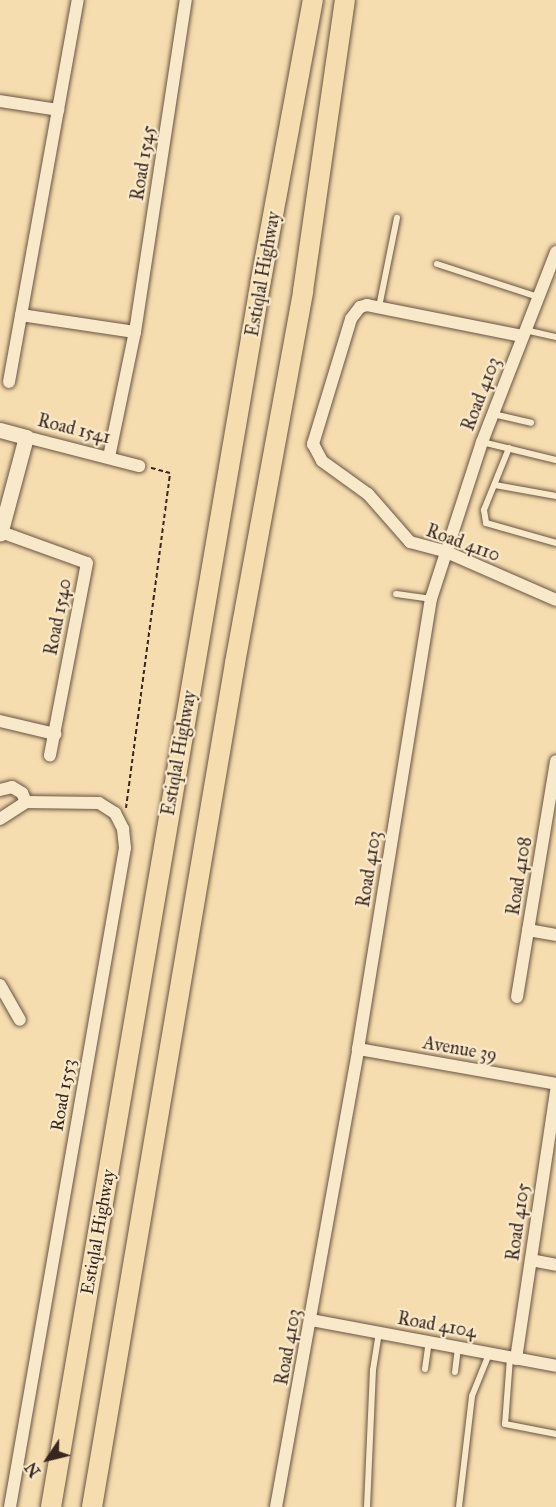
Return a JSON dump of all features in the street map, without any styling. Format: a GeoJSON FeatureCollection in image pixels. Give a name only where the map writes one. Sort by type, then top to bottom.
{"type":"FeatureCollection","features":[{"type":"Feature","properties":{"kind":"main road","name":"Estiqlal Highway"},"geometry":{"type":"LineString","coordinates":[[51,1507],[253,327],[313,0]]}},
{"type":"Feature","properties":{"kind":"main road"},"geometry":{"type":"LineString","coordinates":[[92,1507],[237,652],[303,291],[345,0]]}},
{"type":"Feature","properties":{"kind":"street"},"geometry":{"type":"LineString","coordinates":[[9,382],[78,0]]}},
{"type":"Feature","properties":{"kind":"street","name":"Road 1545"},"geometry":{"type":"LineString","coordinates":[[109,458],[135,332],[186,0]]}},
{"type":"Feature","properties":{"kind":"street"},"geometry":{"type":"LineString","coordinates":[[0,101],[58,110]]}},
{"type":"Feature","properties":{"kind":"street","name":"Road 4103"},"geometry":{"type":"LineString","coordinates":[[276,1507],[358,1049],[431,599],[444,551],[492,414],[556,252]]}},
{"type":"Feature","properties":{"kind":"street","name":"Road 4110"},"geometry":{"type":"LineString","coordinates":[[379,307],[360,307],[351,319],[314,436],[316,454],[368,494],[410,542],[444,551],[556,600]]}},
{"type":"Feature","properties":{"kind":"street"},"geometry":{"type":"LineString","coordinates":[[379,307],[523,333]]}},
{"type":"Feature","properties":{"kind":"street"},"geometry":{"type":"LineString","coordinates":[[21,315],[135,332]]}},
{"type":"Feature","properties":{"kind":"street","name":"Road 1541"},"geometry":{"type":"LineString","coordinates":[[0,430],[139,466]]}},
{"type":"Feature","properties":{"kind":"street","name":"Road 1540"},"geometry":{"type":"LineString","coordinates":[[26,437],[0,533],[87,563],[56,734],[50,755]]}},
{"type":"Feature","properties":{"kind":"street"},"geometry":{"type":"LineString","coordinates":[[0,721],[56,734]]}},
{"type":"Feature","properties":{"kind":"street","name":"Road 4108"},"geometry":{"type":"LineString","coordinates":[[517,997],[556,761]]}},
{"type":"Feature","properties":{"kind":"street"},"geometry":{"type":"LineString","coordinates":[[0,790],[12,787],[22,793],[26,802]]}},
{"type":"Feature","properties":{"kind":"street"},"geometry":{"type":"LineString","coordinates":[[0,819],[26,802],[99,803],[115,813],[123,829]]}},
{"type":"Feature","properties":{"kind":"street","name":"Road 1553"},"geometry":{"type":"LineString","coordinates":[[10,1507],[125,848],[123,829]]}},
{"type":"Feature","properties":{"kind":"street"},"geometry":{"type":"LineString","coordinates":[[528,930],[556,935]]}},
{"type":"Feature","properties":{"kind":"street"},"geometry":{"type":"LineString","coordinates":[[0,986],[21,1020]]}},
{"type":"Feature","properties":{"kind":"street","name":"Avenue 39"},"geometry":{"type":"LineString","coordinates":[[358,1049],[556,1084]]}},
{"type":"Feature","properties":{"kind":"street","name":"Road 4105"},"geometry":{"type":"LineString","coordinates":[[513,1358],[531,1260],[556,1091]]}},
{"type":"Feature","properties":{"kind":"street"},"geometry":{"type":"LineString","coordinates":[[531,1260],[556,1265]]}},
{"type":"Feature","properties":{"kind":"street","name":"Road 4104"},"geometry":{"type":"LineString","coordinates":[[311,1320],[556,1366]]}},
{"type":"Feature","properties":{"kind":"lane"},"geometry":{"type":"LineString","coordinates":[[379,307],[397,218]]}},
{"type":"Feature","properties":{"kind":"lane"},"geometry":{"type":"LineString","coordinates":[[437,264],[538,297]]}},
{"type":"Feature","properties":{"kind":"lane"},"geometry":{"type":"LineString","coordinates":[[523,333],[556,337]]}},
{"type":"Feature","properties":{"kind":"lane"},"geometry":{"type":"LineString","coordinates":[[492,414],[531,423]]}},
{"type":"Feature","properties":{"kind":"lane"},"geometry":{"type":"LineString","coordinates":[[482,442],[556,459]]}},
{"type":"Feature","properties":{"kind":"lane"},"geometry":{"type":"LineString","coordinates":[[509,448],[484,510],[486,523],[556,543]]}},
{"type":"Feature","properties":{"kind":"lane"},"geometry":{"type":"LineString","coordinates":[[495,485],[556,496]]}},
{"type":"Feature","properties":{"kind":"lane"},"geometry":{"type":"LineString","coordinates":[[396,594],[431,599]]}},
{"type":"Feature","properties":{"kind":"lane"},"geometry":{"type":"LineString","coordinates":[[367,1507],[373,1370],[379,1333]]}},
{"type":"Feature","properties":{"kind":"lane"},"geometry":{"type":"LineString","coordinates":[[425,1369],[429,1342]]}},
{"type":"Feature","properties":{"kind":"lane"},"geometry":{"type":"LineString","coordinates":[[455,1372],[458,1348]]}},
{"type":"Feature","properties":{"kind":"lane"},"geometry":{"type":"LineString","coordinates":[[459,1507],[472,1396],[489,1353]]}},
{"type":"Feature","properties":{"kind":"lane"},"geometry":{"type":"LineString","coordinates":[[513,1358],[505,1424],[556,1434]]}},
{"type":"Feature","properties":{"kind":"path"},"geometry":{"type":"LineString","coordinates":[[123,829],[170,473],[139,466]]}}]}
